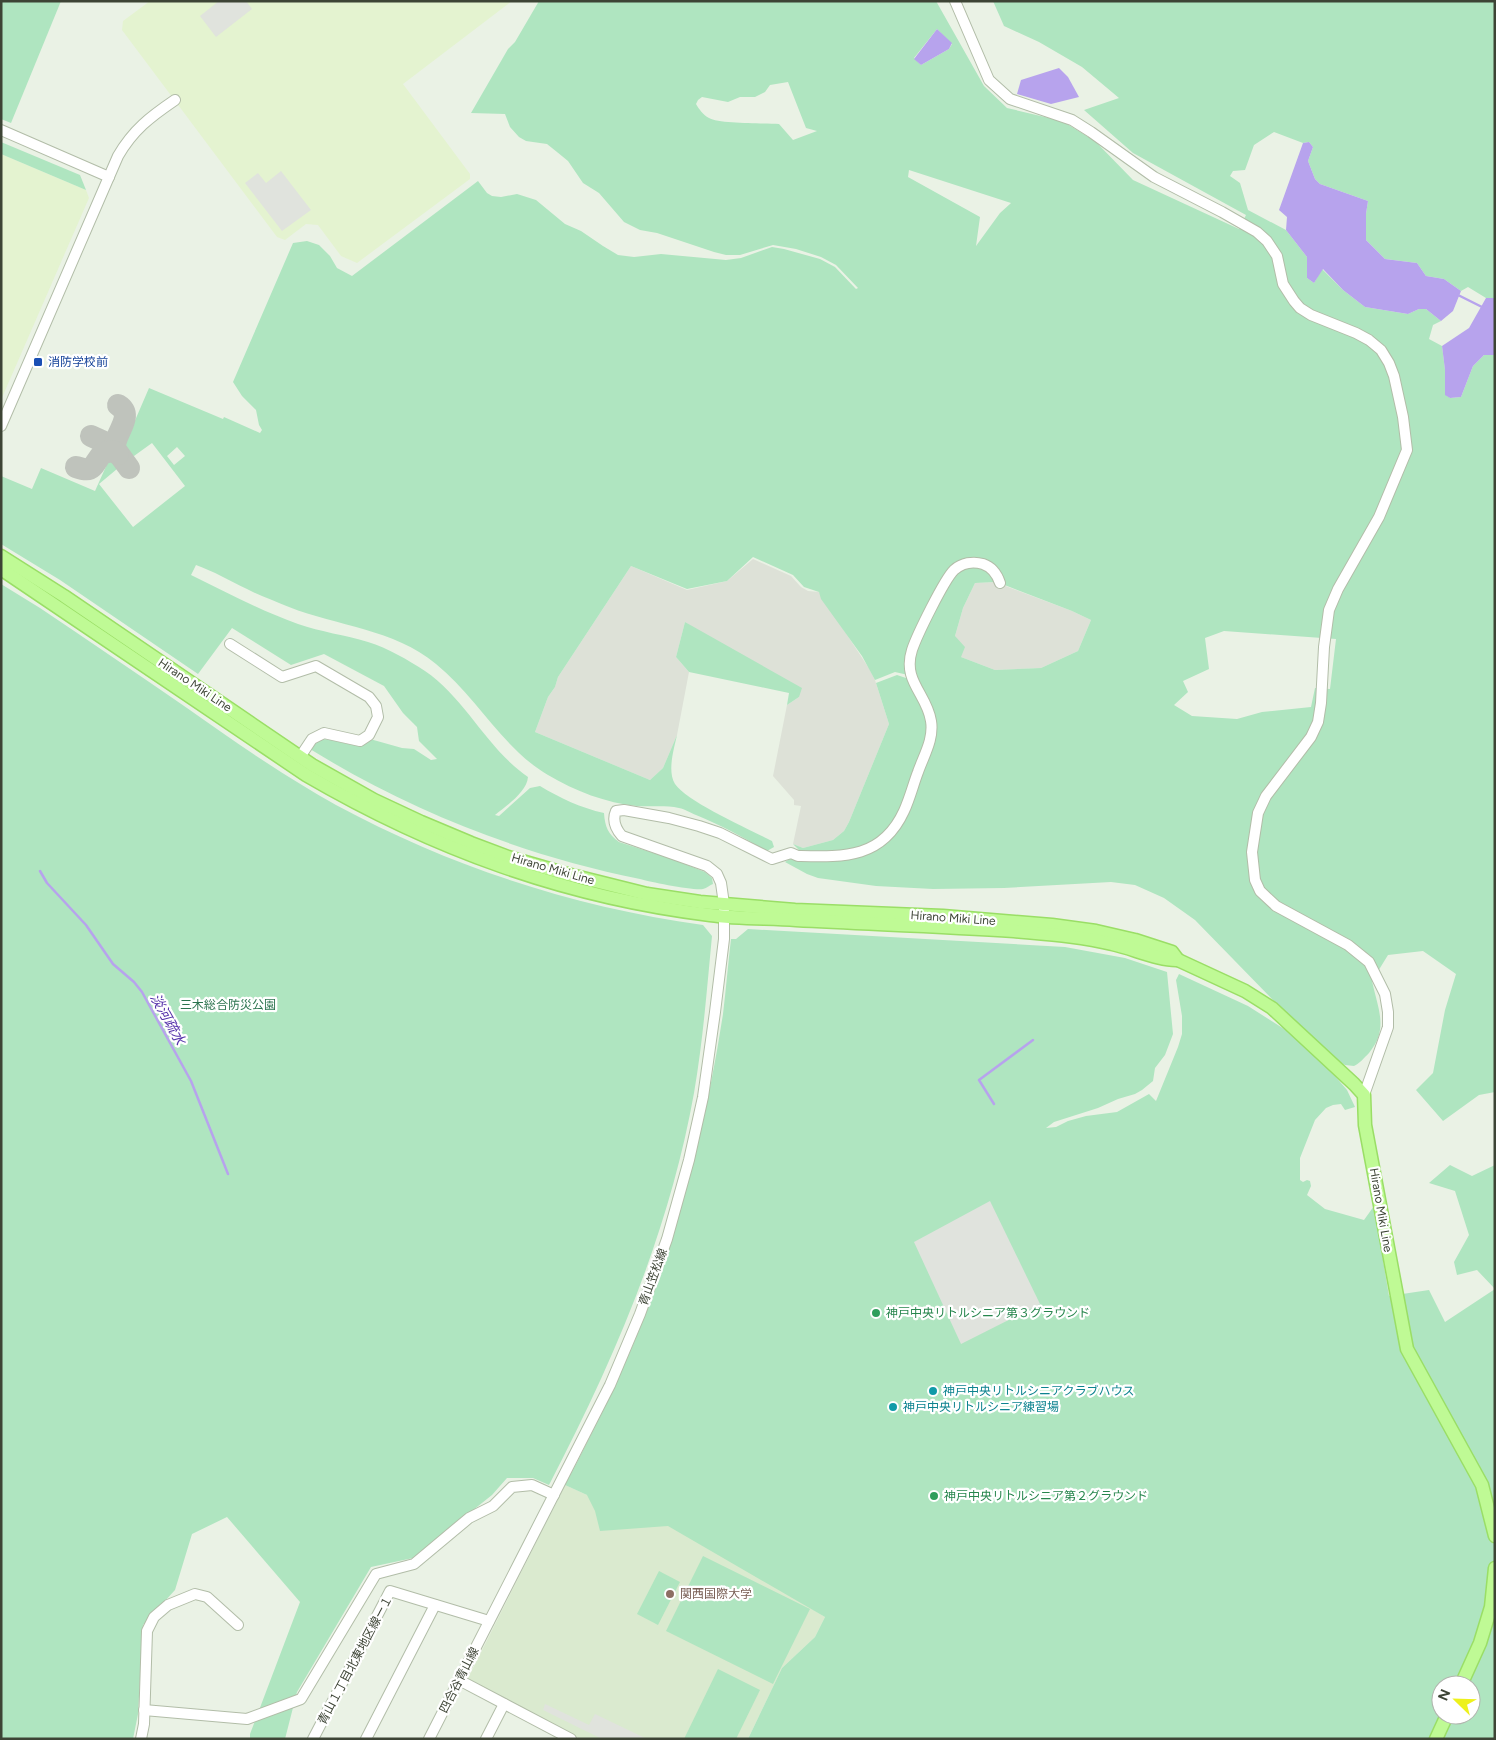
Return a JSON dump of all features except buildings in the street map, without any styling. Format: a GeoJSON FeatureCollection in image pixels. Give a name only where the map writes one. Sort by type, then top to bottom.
{"type":"FeatureCollection","features":[{"type":"Feature","properties":{"kind":"main road","name":"Hirano Miki Line"},"geometry":{"type":"LineString","coordinates":[[1,556],[64,596],[300,757],[353,789],[399,812],[448,834],[508,857],[647,894],[724,910]]}},
{"type":"Feature","properties":{"kind":"main road","name":"Hirano Miki Line"},"geometry":{"type":"LineString","coordinates":[[1,570],[286,762],[339,794],[414,832],[492,864],[580,890],[644,905],[1039,933],[1098,941],[1169,960],[1178,960],[1245,991],[1272,1008],[1364,1095],[1365,1125],[1406,1349],[1482,1485],[1495,1536]]}},
{"type":"Feature","properties":{"kind":"main road"},"geometry":{"type":"LineString","coordinates":[[1466,1675],[1480,1643],[1491,1606],[1495,1568]]}},
{"type":"Feature","properties":{"kind":"main road"},"geometry":{"type":"LineString","coordinates":[[1436,1739],[1442,1725]]}},
{"type":"Feature","properties":{"kind":"street"},"geometry":{"type":"LineString","coordinates":[[955,1],[989,80],[1010,99],[1072,120],[1154,177],[1257,232],[1267,241],[1277,256],[1283,284],[1300,308],[1311,315],[1356,333],[1374,343],[1384,354],[1392,370],[1404,425],[1407,450],[1379,517],[1338,589],[1329,610],[1318,722],[1311,737],[1266,796],[1258,813],[1252,852],[1255,880],[1260,891],[1276,906],[1348,945],[1369,962],[1382,988],[1387,1002],[1388,1027],[1364,1095]]}},
{"type":"Feature","properties":{"kind":"street"},"geometry":{"type":"LineString","coordinates":[[1,426],[118,156],[132,134],[145,121],[175,100]]}},
{"type":"Feature","properties":{"kind":"street"},"geometry":{"type":"LineString","coordinates":[[1,130],[109,177]]}},
{"type":"Feature","properties":{"kind":"street","name":"青山笠松線"},"geometry":{"type":"LineString","coordinates":[[489,1621],[614,1376],[640,1314],[667,1239],[689,1160],[702,1096],[724,939],[724,910],[721,883],[714,871],[702,864],[622,836],[614,822],[616,810],[620,809],[691,823],[720,833],[772,859],[791,853],[798,856],[823,856],[859,853],[877,845],[901,817],[908,803],[932,731],[929,710],[913,682],[909,668],[911,652],[918,635],[947,580],[954,570],[960,566],[974,563],[987,566],[995,573],[1000,583]]}},
{"type":"Feature","properties":{"kind":"street"},"geometry":{"type":"LineString","coordinates":[[230,644],[282,677],[316,666],[369,696],[376,706],[378,717],[369,735],[360,741],[324,733],[312,739],[300,757]]}},
{"type":"Feature","properties":{"kind":"street"},"geometry":{"type":"LineString","coordinates":[[144,1710],[247,1719],[301,1699],[376,1574],[414,1564],[469,1518],[493,1506],[512,1487],[532,1485],[554,1495]]}},
{"type":"Feature","properties":{"kind":"street","name":"青山１丁目北東地区線ー１"},"geometry":{"type":"LineString","coordinates":[[313,1739],[390,1591],[489,1621]]}},
{"type":"Feature","properties":{"kind":"street"},"geometry":{"type":"LineString","coordinates":[[140,1739],[144,1710],[147,1631],[154,1617],[168,1606],[185,1597],[196,1594],[207,1596],[238,1625]]}},
{"type":"Feature","properties":{"kind":"street"},"geometry":{"type":"LineString","coordinates":[[366,1739],[435,1605]]}},
{"type":"Feature","properties":{"kind":"street","name":"四合谷青山線"},"geometry":{"type":"LineString","coordinates":[[429,1739],[489,1621]]}},
{"type":"Feature","properties":{"kind":"street"},"geometry":{"type":"LineString","coordinates":[[458,1680],[571,1739]]}},
{"type":"Feature","properties":{"kind":"street"},"geometry":{"type":"LineString","coordinates":[[486,1739],[504,1704]]}},
{"type":"Feature","properties":{"kind":"shaded area"},"geometry":{"type":"Polygon","coordinates":[[[150,1],[512,1],[403,84],[470,174],[470,179],[357,263],[341,256],[318,225],[306,224],[285,240],[277,237],[122,30],[123,21],[150,1]]]}},
{"type":"Feature","properties":{"kind":"shaded area"},"geometry":{"type":"Polygon","coordinates":[[[219,1],[246,1],[252,9],[216,37],[200,16],[219,1]]]}},
{"type":"Feature","properties":{"kind":"shaded area"},"geometry":{"type":"Polygon","coordinates":[[[937,29],[952,43],[949,49],[921,65],[914,59],[937,29]]]}},
{"type":"Feature","properties":{"kind":"shaded area"},"geometry":{"type":"Polygon","coordinates":[[[1059,68],[1068,77],[1079,97],[1051,104],[1017,94],[1021,80],[1059,68]]]}},
{"type":"Feature","properties":{"kind":"shaded area"},"geometry":{"type":"Polygon","coordinates":[[[1309,142],[1313,147],[1308,161],[1315,179],[1320,184],[1368,201],[1366,240],[1385,259],[1417,263],[1426,276],[1444,279],[1461,291],[1453,311],[1441,321],[1426,309],[1419,309],[1408,314],[1365,307],[1343,290],[1323,269],[1314,283],[1307,278],[1307,257],[1286,230],[1287,217],[1279,210],[1303,143],[1309,142]]]}},
{"type":"Feature","properties":{"kind":"shaded area"},"geometry":{"type":"Polygon","coordinates":[[[1,154],[86,190],[89,198],[1,400],[1,154]]]}},
{"type":"Feature","properties":{"kind":"shaded area"},"geometry":{"type":"Polygon","coordinates":[[[281,171],[311,210],[282,231],[245,183],[258,173],[266,183],[281,171]]]}},
{"type":"Feature","properties":{"kind":"shaded area"},"geometry":{"type":"Polygon","coordinates":[[[1486,298],[1495,298],[1495,355],[1484,355],[1473,366],[1461,397],[1450,398],[1445,395],[1445,370],[1442,346],[1469,328],[1486,298]]]}},
{"type":"Feature","properties":{"kind":"shaded area"},"geometry":{"type":"Polygon","coordinates":[[[753,559],[791,576],[801,587],[808,591],[819,592],[870,670],[889,724],[844,831],[833,840],[803,848],[793,844],[801,806],[794,805],[794,800],[773,776],[787,705],[799,697],[685,622],[676,657],[689,672],[677,735],[663,768],[650,780],[535,732],[548,697],[555,687],[558,677],[631,566],[687,590],[727,581],[753,559]]]}},
{"type":"Feature","properties":{"kind":"shaded area"},"geometry":{"type":"Polygon","coordinates":[[[995,582],[1091,620],[1078,651],[1041,668],[995,670],[961,657],[955,636],[963,608],[975,583],[995,582]]]}},
{"type":"Feature","properties":{"kind":"shaded area"},"geometry":{"type":"Polygon","coordinates":[[[990,1201],[1040,1304],[961,1344],[914,1242],[990,1201]]]}},
{"type":"Feature","properties":{"kind":"shaded area","name":"関西国際大学"},"geometry":{"type":"Polygon","coordinates":[[[565,1485],[587,1495],[618,1490],[825,1617],[815,1637],[782,1668],[748,1739],[580,1739],[470,1684],[468,1678],[565,1485]]]}},
{"type":"Feature","properties":{"kind":"shaded area"},"geometry":{"type":"Polygon","coordinates":[[[545,1704],[589,1725],[595,1714],[647,1739],[602,1739],[543,1710],[545,1704]]]}},
{"type":"Feature","properties":{"kind":"green space"},"geometry":{"type":"Polygon","coordinates":[[[1,1],[61,1],[11,123],[1,119],[1,1]]]}},
{"type":"Feature","properties":{"kind":"green space"},"geometry":{"type":"Polygon","coordinates":[[[539,1],[936,1],[984,86],[1007,108],[1062,121],[1095,141],[1133,180],[1239,229],[1246,215],[1133,153],[1084,110],[1119,98],[1082,67],[1039,42],[1004,26],[993,1],[1495,1],[1495,298],[1486,298],[1468,287],[1461,291],[1444,279],[1426,276],[1417,263],[1385,259],[1366,240],[1368,201],[1320,184],[1315,179],[1308,161],[1313,147],[1309,142],[1303,143],[1274,132],[1254,145],[1245,170],[1233,171],[1230,176],[1240,183],[1248,210],[1286,230],[1307,257],[1307,278],[1314,283],[1322,269],[1343,290],[1365,307],[1408,314],[1419,309],[1426,309],[1441,321],[1433,325],[1429,339],[1442,346],[1445,394],[1450,398],[1461,397],[1473,366],[1484,355],[1495,355],[1495,1092],[1479,1095],[1443,1121],[1416,1090],[1433,1073],[1445,1010],[1456,974],[1423,951],[1388,955],[1372,981],[1379,1010],[1379,1036],[1369,1053],[1360,1062],[1354,1066],[1345,1065],[1332,1057],[1273,1000],[1195,920],[1164,898],[1135,885],[1111,882],[1004,888],[933,889],[876,886],[818,878],[785,862],[791,858],[838,859],[865,854],[879,847],[901,823],[916,791],[932,743],[934,730],[931,710],[914,678],[913,659],[916,648],[936,605],[958,570],[973,565],[981,567],[988,571],[995,582],[975,583],[963,608],[955,636],[965,647],[961,657],[995,670],[1041,668],[1078,651],[1091,620],[1002,584],[1001,576],[982,562],[969,560],[962,562],[949,573],[914,636],[907,663],[908,675],[895,672],[875,680],[862,656],[821,599],[819,592],[804,587],[793,575],[753,557],[727,581],[687,589],[631,566],[558,677],[555,687],[548,697],[535,732],[650,780],[663,768],[677,735],[671,766],[675,784],[692,799],[705,807],[772,841],[774,847],[767,851],[723,827],[683,809],[637,806],[614,802],[569,786],[548,775],[517,751],[451,677],[420,652],[384,636],[289,607],[196,565],[191,575],[244,601],[298,624],[383,648],[425,671],[440,682],[453,695],[500,753],[528,777],[527,783],[520,793],[495,815],[499,816],[530,788],[540,786],[571,802],[604,813],[608,830],[619,842],[705,872],[712,878],[713,884],[704,889],[698,889],[682,888],[596,869],[511,844],[469,829],[388,793],[310,749],[316,742],[323,739],[354,745],[362,744],[370,739],[402,748],[414,749],[431,760],[437,759],[419,741],[417,727],[403,713],[384,686],[324,654],[291,665],[232,628],[198,674],[60,580],[1,544],[1,476],[32,489],[41,468],[95,491],[108,462],[112,461],[117,469],[99,484],[133,527],[185,486],[152,443],[134,456],[124,446],[149,388],[260,433],[262,430],[256,410],[242,396],[233,382],[293,243],[307,241],[319,245],[330,256],[337,268],[352,276],[478,181],[487,193],[492,196],[501,197],[517,194],[536,200],[565,224],[581,231],[618,255],[634,257],[661,254],[726,260],[741,258],[772,247],[820,259],[835,267],[856,289],[858,288],[836,265],[821,257],[796,249],[773,245],[740,255],[726,255],[657,233],[640,230],[624,222],[599,193],[583,183],[568,161],[547,144],[526,141],[519,137],[510,127],[505,114],[471,113],[508,49],[515,42],[539,1]],[[937,29],[914,58],[921,65],[949,49],[952,44],[937,29]],[[788,82],[770,85],[765,92],[755,97],[740,97],[728,102],[702,97],[696,104],[705,115],[714,120],[779,124],[793,140],[817,131],[806,128],[788,82]],[[909,170],[908,177],[980,217],[976,246],[1000,213],[1011,203],[909,170]],[[177,447],[167,456],[174,465],[185,456],[177,447]],[[1224,631],[1205,638],[1209,669],[1183,681],[1188,692],[1174,705],[1192,716],[1237,719],[1262,712],[1311,707],[1315,688],[1330,689],[1336,639],[1224,631]]]}},
{"type":"Feature","properties":{"kind":"green space"},"geometry":{"type":"Polygon","coordinates":[[[1,142],[80,175],[86,190],[1,154],[1,142]]]}},
{"type":"Feature","properties":{"kind":"green space","name":"三木総合防災公園"},"geometry":{"type":"Polygon","coordinates":[[[1,584],[40,608],[279,771],[336,805],[379,827],[424,847],[514,882],[607,907],[703,925],[712,936],[694,1093],[670,1196],[654,1246],[617,1343],[596,1391],[549,1485],[533,1478],[507,1478],[492,1495],[413,1558],[371,1567],[297,1692],[285,1739],[250,1739],[250,1734],[300,1602],[227,1517],[192,1534],[175,1590],[143,1625],[138,1714],[133,1739],[1,1739],[1,584]]]}},
{"type":"Feature","properties":{"kind":"green space"},"geometry":{"type":"Polygon","coordinates":[[[685,622],[802,688],[799,697],[787,705],[789,693],[689,672],[676,657],[685,622]]]}},
{"type":"Feature","properties":{"kind":"green space"},"geometry":{"type":"Polygon","coordinates":[[[897,675],[909,679],[922,702],[929,731],[910,787],[894,822],[874,843],[849,851],[802,853],[793,844],[803,848],[833,840],[844,831],[849,822],[889,724],[876,683],[897,675]]]}},
{"type":"Feature","properties":{"kind":"green space"},"geometry":{"type":"Polygon","coordinates":[[[748,929],[1065,947],[1125,958],[1167,972],[1173,1034],[1165,1055],[1155,1068],[1153,1081],[1135,1094],[1054,1122],[1046,1128],[1056,1127],[1068,1121],[1086,1116],[1117,1112],[1149,1094],[1156,1101],[1182,1034],[1182,1016],[1176,980],[1179,974],[1248,1006],[1292,1034],[1335,1076],[1347,1090],[1355,1107],[1345,1110],[1341,1104],[1333,1105],[1326,1108],[1315,1120],[1300,1158],[1300,1180],[1303,1182],[1310,1181],[1311,1186],[1307,1195],[1325,1209],[1364,1220],[1374,1206],[1389,1296],[1429,1290],[1445,1322],[1495,1289],[1495,1739],[748,1739],[782,1668],[815,1637],[825,1617],[668,1526],[600,1531],[595,1511],[587,1495],[565,1485],[600,1417],[632,1347],[651,1300],[685,1195],[703,1123],[717,1050],[731,939],[736,939],[748,929]]]}},
{"type":"Feature","properties":{"kind":"green space"},"geometry":{"type":"Polygon","coordinates":[[[1450,1165],[1472,1176],[1495,1165],[1495,1289],[1477,1270],[1457,1275],[1454,1262],[1469,1235],[1455,1191],[1429,1183],[1450,1165]]]}},
{"type":"Feature","properties":{"kind":"green space"},"geometry":{"type":"Polygon","coordinates":[[[703,1556],[810,1609],[773,1684],[666,1631],[703,1556]]]}},
{"type":"Feature","properties":{"kind":"green space"},"geometry":{"type":"Polygon","coordinates":[[[659,1571],[680,1582],[658,1625],[637,1614],[659,1571]]]}},
{"type":"Feature","properties":{"kind":"green space"},"geometry":{"type":"Polygon","coordinates":[[[718,1669],[760,1690],[736,1739],[684,1739],[718,1669]]]}},
{"type":"Feature","properties":{"kind":"waterway"},"geometry":{"type":"LineString","coordinates":[[1458,295],[1482,307]]}},
{"type":"Feature","properties":{"kind":"waterway","name":"淡河疏水"},"geometry":{"type":"LineString","coordinates":[[40,871],[47,883],[86,925],[113,964],[134,982],[142,992],[191,1081],[228,1174]]}},
{"type":"Feature","properties":{"kind":"waterway"},"geometry":{"type":"LineString","coordinates":[[994,1104],[979,1080],[1033,1040]]}},
{"type":"Feature","properties":{"kind":"taxiway"},"geometry":{"type":"LineString","coordinates":[[115,449],[115,443],[125,414],[118,405]]}},
{"type":"Feature","properties":{"kind":"taxiway"},"geometry":{"type":"LineString","coordinates":[[91,436],[113,446],[129,468]]}},
{"type":"Feature","properties":{"kind":"taxiway"},"geometry":{"type":"LineString","coordinates":[[76,467],[90,469],[103,453],[113,451],[118,454]]}},
{"type":"Feature","properties":{"kind":"place","name":"消防学校前"},"geometry":{"type":"Point","coordinates":[38,362]}},
{"type":"Feature","properties":{"kind":"place","name":"神戸中央リトルシニア第３グラウンド"},"geometry":{"type":"Point","coordinates":[876,1313]}},
{"type":"Feature","properties":{"kind":"place","name":"神戸中央リトルシニアクラブハウス"},"geometry":{"type":"Point","coordinates":[933,1391]}},
{"type":"Feature","properties":{"kind":"place","name":"神戸中央リトルシニア練習場"},"geometry":{"type":"Point","coordinates":[893,1407]}},
{"type":"Feature","properties":{"kind":"place","name":"神戸中央リトルシニア第２グラウンド"},"geometry":{"type":"Point","coordinates":[934,1496]}},
{"type":"Feature","properties":{"kind":"place","name":"関西国際大学"},"geometry":{"type":"Point","coordinates":[670,1594]}}]}
